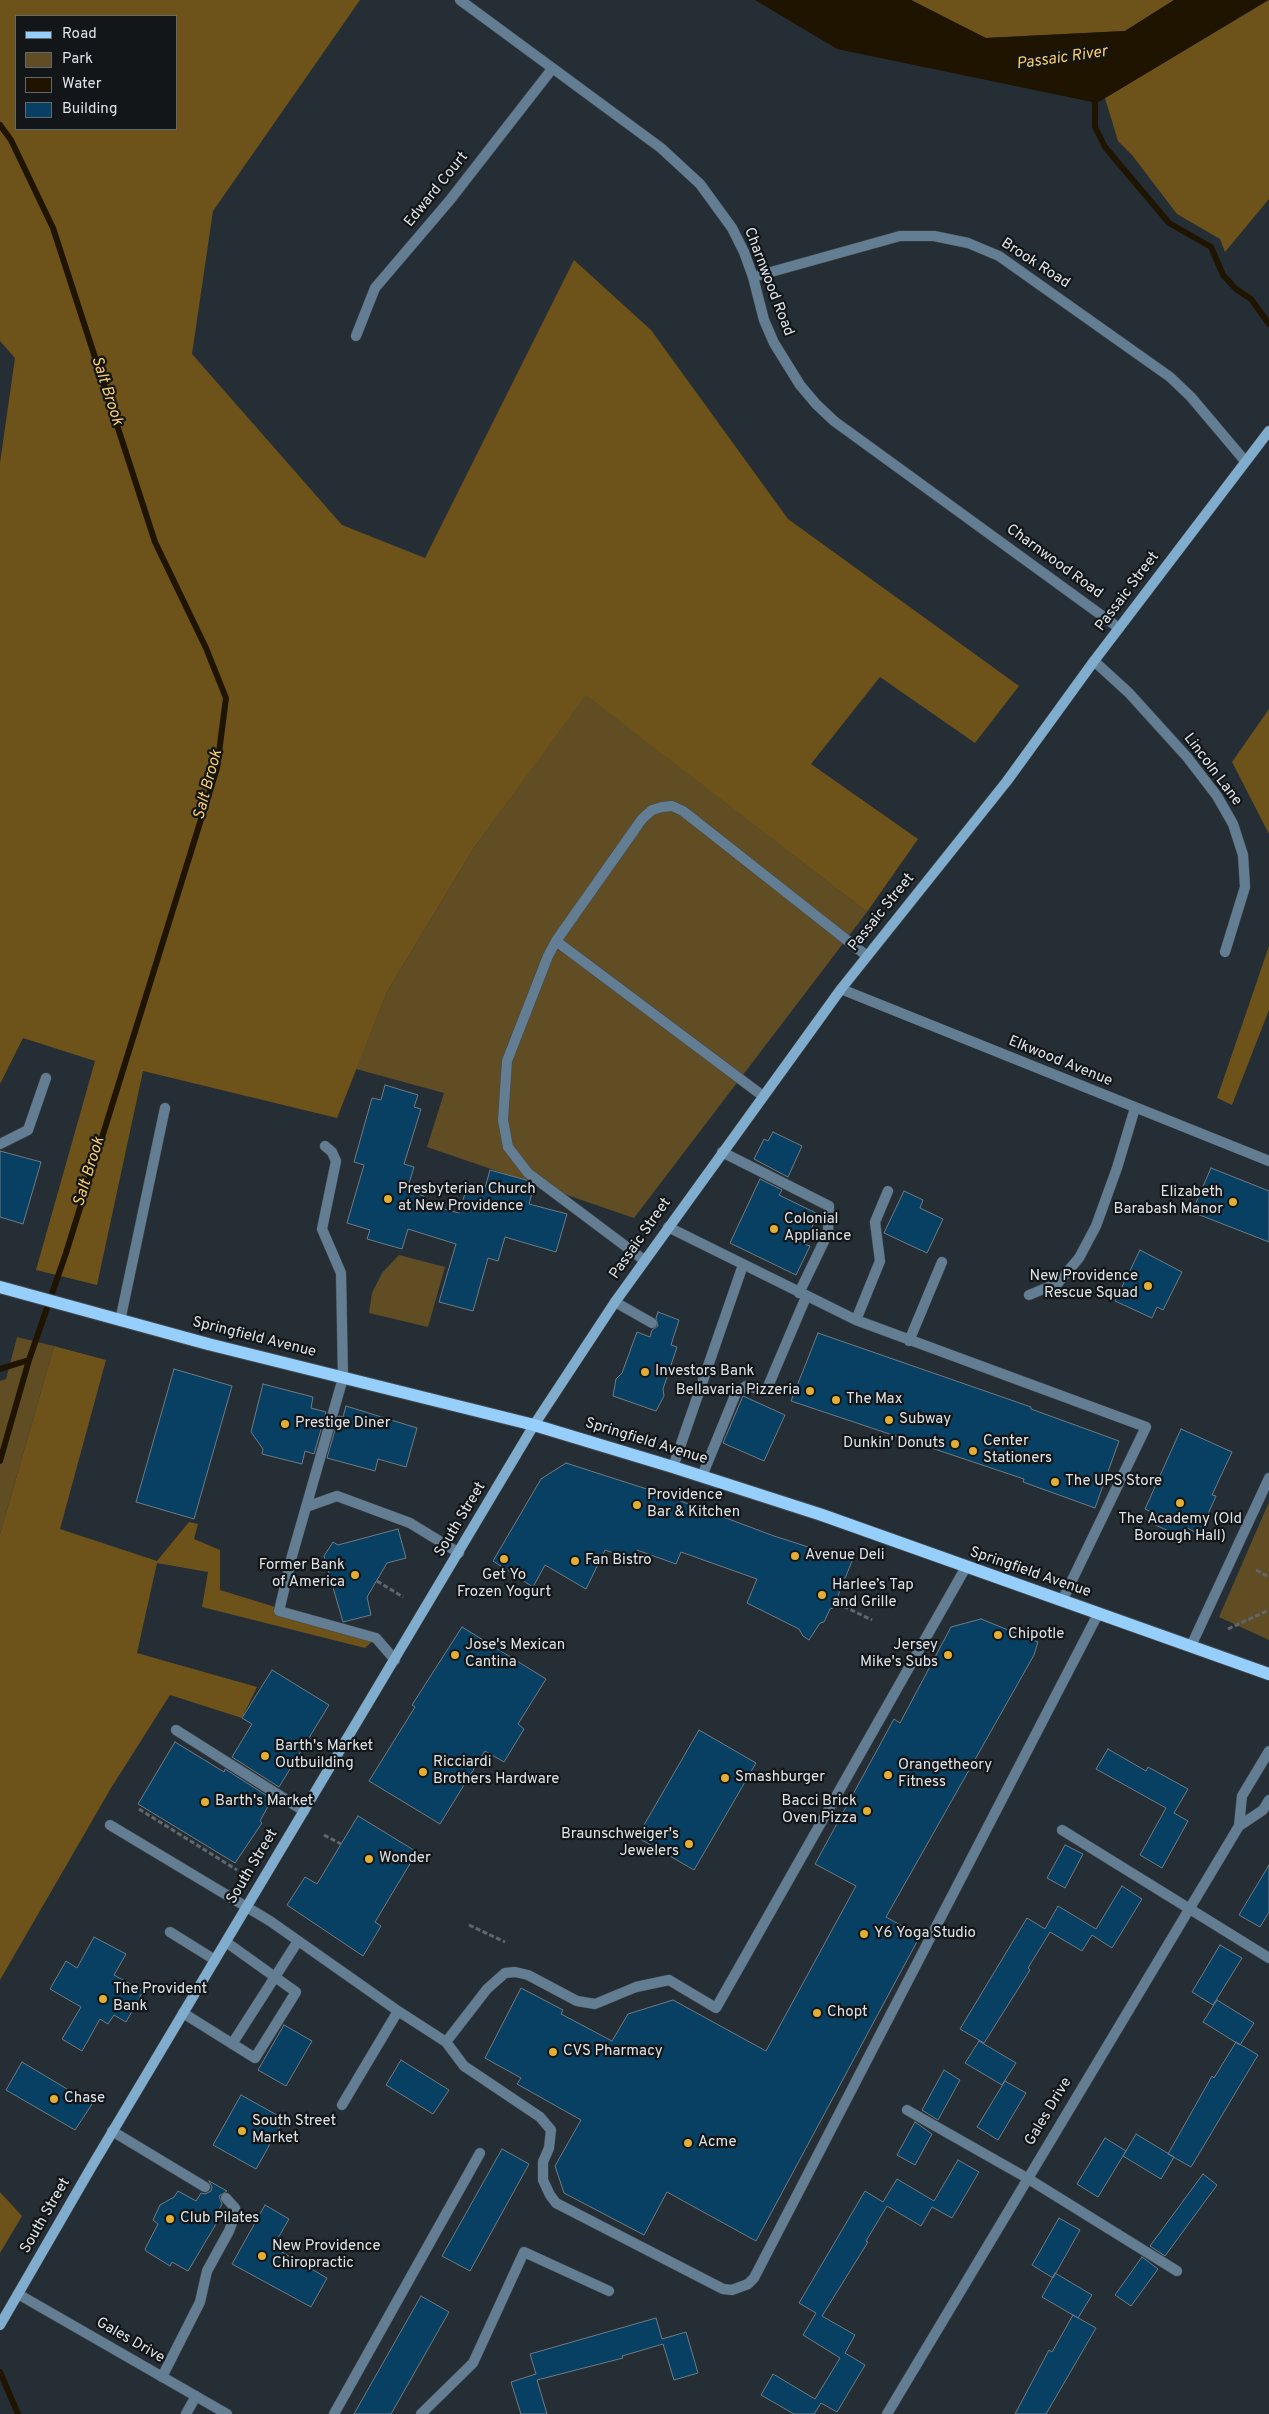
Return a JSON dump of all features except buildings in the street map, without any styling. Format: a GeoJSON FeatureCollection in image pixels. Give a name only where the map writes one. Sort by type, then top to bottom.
{"type":"FeatureCollection","features":[{"type":"Feature","properties":{"kind":"main road","name":"Passaic Street"},"geometry":{"type":"LineString","coordinates":[[534,1425],[644,1260],[841,989],[1007,781],[1094,661],[1269,431]]}},
{"type":"Feature","properties":{"kind":"main road","name":"Springfield Avenue"},"geometry":{"type":"LineString","coordinates":[[0,1287],[120,1321],[534,1425],[673,1467],[822,1515],[966,1568],[1269,1674]]}},
{"type":"Feature","properties":{"kind":"main road","name":"South Street"},"geometry":{"type":"LineString","coordinates":[[0,2326],[112,2132],[534,1425]]}},
{"type":"Feature","properties":{"kind":"street","name":"Charnwood Road"},"geometry":{"type":"LineString","coordinates":[[460,0],[661,148],[700,184],[732,228],[753,277],[764,320],[774,342],[795,378],[816,404],[834,421],[1119,628]]}},
{"type":"Feature","properties":{"kind":"street","name":"Edward Court"},"geometry":{"type":"LineString","coordinates":[[356,336],[375,288],[450,200],[552,69]]}},
{"type":"Feature","properties":{"kind":"street","name":"Brook Road"},"geometry":{"type":"LineString","coordinates":[[753,277],[900,236],[934,236],[968,243],[999,256],[1170,378],[1191,397],[1245,461]]}},
{"type":"Feature","properties":{"kind":"street","name":"Lincoln Lane"},"geometry":{"type":"LineString","coordinates":[[1094,661],[1129,693],[1187,757],[1217,796],[1233,824],[1243,855],[1245,887],[1225,952]]}},
{"type":"Feature","properties":{"kind":"street"},"geometry":{"type":"LineString","coordinates":[[644,1260],[528,1173],[508,1147],[504,1120],[507,1061],[548,956],[556,941],[642,819],[652,810],[672,806],[682,812],[867,956]]}},
{"type":"Feature","properties":{"kind":"street"},"geometry":{"type":"LineString","coordinates":[[556,941],[763,1096]]}},
{"type":"Feature","properties":{"kind":"street","name":"Elkwood Avenue"},"geometry":{"type":"LineString","coordinates":[[841,989],[1269,1161]]}},
{"type":"Feature","properties":{"kind":"street"},"geometry":{"type":"LineString","coordinates":[[0,1144],[28,1130],[46,1078]]}},
{"type":"Feature","properties":{"kind":"street"},"geometry":{"type":"LineString","coordinates":[[120,1321],[165,1108]]}},
{"type":"Feature","properties":{"kind":"street"},"geometry":{"type":"LineString","coordinates":[[1029,1295],[1058,1283],[1079,1258],[1096,1226],[1135,1108]]}},
{"type":"Feature","properties":{"kind":"street"},"geometry":{"type":"LineString","coordinates":[[325,1146],[332,1152],[336,1161],[322,1229],[341,1273],[343,1378],[306,1507],[279,1611],[376,1638],[395,1660]]}},
{"type":"Feature","properties":{"kind":"street"},"geometry":{"type":"LineString","coordinates":[[702,1476],[736,1393],[746,1386],[766,1391],[828,1233],[829,1206],[722,1152]]}},
{"type":"Feature","properties":{"kind":"street"},"geometry":{"type":"LineString","coordinates":[[856,1320],[880,1261],[875,1222],[888,1191]]}},
{"type":"Feature","properties":{"kind":"street"},"geometry":{"type":"LineString","coordinates":[[668,1227],[856,1320],[1146,1427],[1062,1601]]}},
{"type":"Feature","properties":{"kind":"street"},"geometry":{"type":"LineString","coordinates":[[909,1341],[942,1262]]}},
{"type":"Feature","properties":{"kind":"street"},"geometry":{"type":"LineString","coordinates":[[673,1467],[744,1265]]}},
{"type":"Feature","properties":{"kind":"street"},"geometry":{"type":"LineString","coordinates":[[615,1302],[652,1323],[641,1316]]}},
{"type":"Feature","properties":{"kind":"street"},"geometry":{"type":"LineString","coordinates":[[1191,1646],[1269,1478]]}},
{"type":"Feature","properties":{"kind":"street"},"geometry":{"type":"LineString","coordinates":[[306,1507],[337,1496],[410,1523],[459,1553]]}},
{"type":"Feature","properties":{"kind":"street"},"geometry":{"type":"LineString","coordinates":[[446,2042],[487,1989],[505,1973],[528,1975],[577,2001],[595,2004],[647,1983],[669,1980],[716,2008],[966,1568]]}},
{"type":"Feature","properties":{"kind":"street"},"geometry":{"type":"LineString","coordinates":[[110,1825],[270,1921],[398,2011],[446,2042],[464,2066],[540,2117],[551,2130],[549,2148],[543,2162],[543,2180],[550,2196],[556,2203],[723,2289],[732,2290],[748,2284],[754,2278],[1098,1614]]}},
{"type":"Feature","properties":{"kind":"street"},"geometry":{"type":"LineString","coordinates":[[176,1730],[304,1811]]}},
{"type":"Feature","properties":{"kind":"street","name":"Gales Drive"},"geometry":{"type":"LineString","coordinates":[[1239,1826],[1242,1796],[1269,1751]]}},
{"type":"Feature","properties":{"kind":"street","name":"Gales Drive"},"geometry":{"type":"LineString","coordinates":[[887,2414],[1239,1826],[1263,1810],[1269,1800]]}},
{"type":"Feature","properties":{"kind":"street"},"geometry":{"type":"LineString","coordinates":[[1062,1830],[1269,1958]]}},
{"type":"Feature","properties":{"kind":"street"},"geometry":{"type":"LineString","coordinates":[[170,1932],[215,1960]]}},
{"type":"Feature","properties":{"kind":"street"},"geometry":{"type":"LineString","coordinates":[[232,2044],[298,1941]]}},
{"type":"Feature","properties":{"kind":"street"},"geometry":{"type":"LineString","coordinates":[[183,2013],[255,2058],[296,1992],[226,1942]]}},
{"type":"Feature","properties":{"kind":"street"},"geometry":{"type":"LineString","coordinates":[[342,2105],[398,2011]]}},
{"type":"Feature","properties":{"kind":"street"},"geometry":{"type":"LineString","coordinates":[[907,2110],[1027,2178],[1176,2271]]}},
{"type":"Feature","properties":{"kind":"street"},"geometry":{"type":"LineString","coordinates":[[112,2132],[205,2187]]}},
{"type":"Feature","properties":{"kind":"street"},"geometry":{"type":"LineString","coordinates":[[334,2414],[480,2153]]}},
{"type":"Feature","properties":{"kind":"street"},"geometry":{"type":"LineString","coordinates":[[162,2377],[200,2302],[207,2271],[236,2213],[235,2208],[226,2198]]}},
{"type":"Feature","properties":{"kind":"street"},"geometry":{"type":"LineString","coordinates":[[421,2414],[474,2363],[524,2252],[609,2290]]}},
{"type":"Feature","properties":{"kind":"street","name":"Gales Drive"},"geometry":{"type":"LineString","coordinates":[[18,2294],[226,2414]]}},
{"type":"Feature","properties":{"kind":"street"},"geometry":{"type":"LineString","coordinates":[[186,2414],[196,2396]]}},
{"type":"Feature","properties":{"kind":"path"},"geometry":{"type":"LineString","coordinates":[[1256,1570],[1269,1576]]}},
{"type":"Feature","properties":{"kind":"path"},"geometry":{"type":"LineString","coordinates":[[377,1580],[403,1597]]}},
{"type":"Feature","properties":{"kind":"path"},"geometry":{"type":"LineString","coordinates":[[837,1603],[872,1620]]}},
{"type":"Feature","properties":{"kind":"path"},"geometry":{"type":"LineString","coordinates":[[1228,1629],[1269,1610]]}},
{"type":"Feature","properties":{"kind":"path"},"geometry":{"type":"LineString","coordinates":[[139,1809],[237,1870]]}},
{"type":"Feature","properties":{"kind":"path"},"geometry":{"type":"LineString","coordinates":[[324,1835],[341,1844]]}},
{"type":"Feature","properties":{"kind":"path"},"geometry":{"type":"LineString","coordinates":[[469,1926],[505,1942]]}},
{"type":"Feature","properties":{"kind":"green space"},"geometry":{"type":"Polygon","coordinates":[[[586,694],[867,912],[634,1218],[427,1147],[444,1093],[356,1069],[387,992],[474,848],[586,694]]]}},
{"type":"Feature","properties":{"kind":"green space"},"geometry":{"type":"Polygon","coordinates":[[[399,1255],[445,1267],[428,1327],[369,1313],[372,1293],[382,1273],[399,1255]]]}},
{"type":"Feature","properties":{"kind":"green space"},"geometry":{"type":"Polygon","coordinates":[[[17,1337],[54,1346],[0,1534],[0,1381],[6,1379],[17,1337]]]}},
{"type":"Feature","properties":{"kind":"green space"},"geometry":{"type":"Polygon","coordinates":[[[1269,1502],[1269,1640],[1219,1617],[1269,1502]]]}},
{"type":"Feature","properties":{"kind":"shaded area"},"geometry":{"type":"Polygon","coordinates":[[[0,0],[360,0],[213,211],[192,354],[342,525],[425,558],[574,260],[651,330],[788,519],[1019,686],[975,743],[880,677],[811,764],[918,839],[867,912],[586,695],[474,848],[387,992],[337,1118],[143,1071],[97,1285],[36,1270],[95,1061],[23,1038],[0,1084],[0,463],[15,358],[0,341],[0,0]]]}},
{"type":"Feature","properties":{"kind":"shaded area"},"geometry":{"type":"Polygon","coordinates":[[[911,0],[1174,0],[1125,31],[985,38],[911,0]]]}},
{"type":"Feature","properties":{"kind":"shaded area"},"geometry":{"type":"Polygon","coordinates":[[[1269,0],[1269,199],[1225,252],[1220,239],[1177,214],[1132,155],[1118,141],[1105,98],[1269,0]]]}},
{"type":"Feature","properties":{"kind":"shaded area"},"geometry":{"type":"Polygon","coordinates":[[[1269,709],[1269,834],[1232,762],[1269,709]]]}},
{"type":"Feature","properties":{"kind":"shaded area"},"geometry":{"type":"Polygon","coordinates":[[[1269,946],[1269,1010],[1232,1105],[1217,1098],[1269,946]]]}},
{"type":"Feature","properties":{"kind":"shaded area"},"geometry":{"type":"Polygon","coordinates":[[[54,1346],[106,1360],[60,1529],[157,1561],[189,1522],[198,1524],[194,1539],[220,1550],[220,1590],[376,1638],[365,1648],[202,1607],[208,1572],[157,1563],[137,1653],[257,1687],[242,1718],[170,1695],[111,1788],[0,1980],[0,1534],[54,1346]]]}},
{"type":"Feature","properties":{"kind":"shaded area"},"geometry":{"type":"Polygon","coordinates":[[[0,2192],[22,2216],[0,2253],[0,2192]]]}},
{"type":"Feature","properties":{"kind":"water","name":"Passaic River"},"geometry":{"type":"Polygon","coordinates":[[[755,0],[911,0],[986,38],[1125,31],[1174,0],[1268,0],[1097,103],[837,49],[755,0]]]}},
{"type":"Feature","properties":{"kind":"waterway"},"geometry":{"type":"LineString","coordinates":[[1095,95],[1095,127],[1105,147],[1169,223],[1211,247],[1223,275],[1236,289],[1251,299],[1269,324]]}},
{"type":"Feature","properties":{"kind":"waterway","name":"Salt Brook"},"geometry":{"type":"LineString","coordinates":[[0,125],[11,140],[53,228],[155,542],[206,648],[226,698],[217,768],[66,1253],[29,1360],[0,1461]]}},
{"type":"Feature","properties":{"kind":"waterway"},"geometry":{"type":"LineString","coordinates":[[0,1369],[29,1360]]}},
{"type":"Feature","properties":{"kind":"waterway","name":"Salt Brook"},"geometry":{"type":"LineString","coordinates":[[0,2372],[18,2414]]}},
{"type":"Feature","properties":{"kind":"place","name":"Presbyterian Church at New Providence"},"geometry":{"type":"Point","coordinates":[388,1199]}},
{"type":"Feature","properties":{"kind":"place","name":"Elizabeth Barabash Manor"},"geometry":{"type":"Point","coordinates":[1233,1202]}},
{"type":"Feature","properties":{"kind":"place","name":"Colonial Appliance"},"geometry":{"type":"Point","coordinates":[774,1229]}},
{"type":"Feature","properties":{"kind":"place","name":"New Providence Rescue Squad"},"geometry":{"type":"Point","coordinates":[1148,1286]}},
{"type":"Feature","properties":{"kind":"place","name":"Investors Bank"},"geometry":{"type":"Point","coordinates":[645,1372]}},
{"type":"Feature","properties":{"kind":"place","name":"Bellavaria Pizzeria"},"geometry":{"type":"Point","coordinates":[810,1391]}},
{"type":"Feature","properties":{"kind":"place","name":"The Max"},"geometry":{"type":"Point","coordinates":[836,1400]}},
{"type":"Feature","properties":{"kind":"place","name":"Subway"},"geometry":{"type":"Point","coordinates":[889,1420]}},
{"type":"Feature","properties":{"kind":"place","name":"Prestige Diner"},"geometry":{"type":"Point","coordinates":[285,1424]}},
{"type":"Feature","properties":{"kind":"place","name":"Dunkin' Donuts"},"geometry":{"type":"Point","coordinates":[955,1444]}},
{"type":"Feature","properties":{"kind":"place","name":"Center Stationers"},"geometry":{"type":"Point","coordinates":[973,1451]}},
{"type":"Feature","properties":{"kind":"place","name":"The UPS Store"},"geometry":{"type":"Point","coordinates":[1055,1482]}},
{"type":"Feature","properties":{"kind":"place","name":"The Academy (Old Borough Hall)"},"geometry":{"type":"Point","coordinates":[1180,1503]}},
{"type":"Feature","properties":{"kind":"place","name":"Providence Bar & Kitchen"},"geometry":{"type":"Point","coordinates":[637,1505]}},
{"type":"Feature","properties":{"kind":"place","name":"Avenue Deli"},"geometry":{"type":"Point","coordinates":[795,1556]}},
{"type":"Feature","properties":{"kind":"place","name":"Get Yo Frozen Yogurt"},"geometry":{"type":"Point","coordinates":[504,1559]}},
{"type":"Feature","properties":{"kind":"place","name":"Fan Bistro"},"geometry":{"type":"Point","coordinates":[575,1561]}},
{"type":"Feature","properties":{"kind":"place","name":"Former Bank of America"},"geometry":{"type":"Point","coordinates":[355,1575]}},
{"type":"Feature","properties":{"kind":"place","name":"Harlee’s Tap and Grille"},"geometry":{"type":"Point","coordinates":[822,1595]}},
{"type":"Feature","properties":{"kind":"place","name":"Chipotle"},"geometry":{"type":"Point","coordinates":[998,1635]}},
{"type":"Feature","properties":{"kind":"place","name":"Jose's Mexican Cantina"},"geometry":{"type":"Point","coordinates":[455,1655]}},
{"type":"Feature","properties":{"kind":"place","name":"Jersey Mike's Subs"},"geometry":{"type":"Point","coordinates":[948,1655]}},
{"type":"Feature","properties":{"kind":"place","name":"Barth's Market Outbuilding"},"geometry":{"type":"Point","coordinates":[265,1756]}},
{"type":"Feature","properties":{"kind":"place","name":"Ricciardi Brothers Hardware"},"geometry":{"type":"Point","coordinates":[423,1772]}},
{"type":"Feature","properties":{"kind":"place","name":"Orangetheory Fitness"},"geometry":{"type":"Point","coordinates":[888,1775]}},
{"type":"Feature","properties":{"kind":"place","name":"Smashburger"},"geometry":{"type":"Point","coordinates":[725,1778]}},
{"type":"Feature","properties":{"kind":"place","name":"Barth's Market"},"geometry":{"type":"Point","coordinates":[205,1802]}},
{"type":"Feature","properties":{"kind":"place","name":"Bacci Brick Oven Pizza"},"geometry":{"type":"Point","coordinates":[867,1811]}},
{"type":"Feature","properties":{"kind":"place","name":"Braunschweiger's Jewelers"},"geometry":{"type":"Point","coordinates":[689,1844]}},
{"type":"Feature","properties":{"kind":"place","name":"Wonder"},"geometry":{"type":"Point","coordinates":[369,1859]}},
{"type":"Feature","properties":{"kind":"place","name":"Y6 Yoga Studio"},"geometry":{"type":"Point","coordinates":[864,1934]}},
{"type":"Feature","properties":{"kind":"place","name":"The Provident Bank"},"geometry":{"type":"Point","coordinates":[103,1999]}},
{"type":"Feature","properties":{"kind":"place","name":"Chopt"},"geometry":{"type":"Point","coordinates":[817,2013]}},
{"type":"Feature","properties":{"kind":"place","name":"CVS Pharmacy"},"geometry":{"type":"Point","coordinates":[553,2052]}},
{"type":"Feature","properties":{"kind":"place","name":"Chase"},"geometry":{"type":"Point","coordinates":[54,2099]}},
{"type":"Feature","properties":{"kind":"place","name":"South Street Market"},"geometry":{"type":"Point","coordinates":[242,2131]}},
{"type":"Feature","properties":{"kind":"place","name":"Acme"},"geometry":{"type":"Point","coordinates":[688,2143]}},
{"type":"Feature","properties":{"kind":"place","name":"Club Pilates"},"geometry":{"type":"Point","coordinates":[170,2219]}},
{"type":"Feature","properties":{"kind":"place","name":"New Providence Chiropractic"},"geometry":{"type":"Point","coordinates":[262,2256]}}]}
